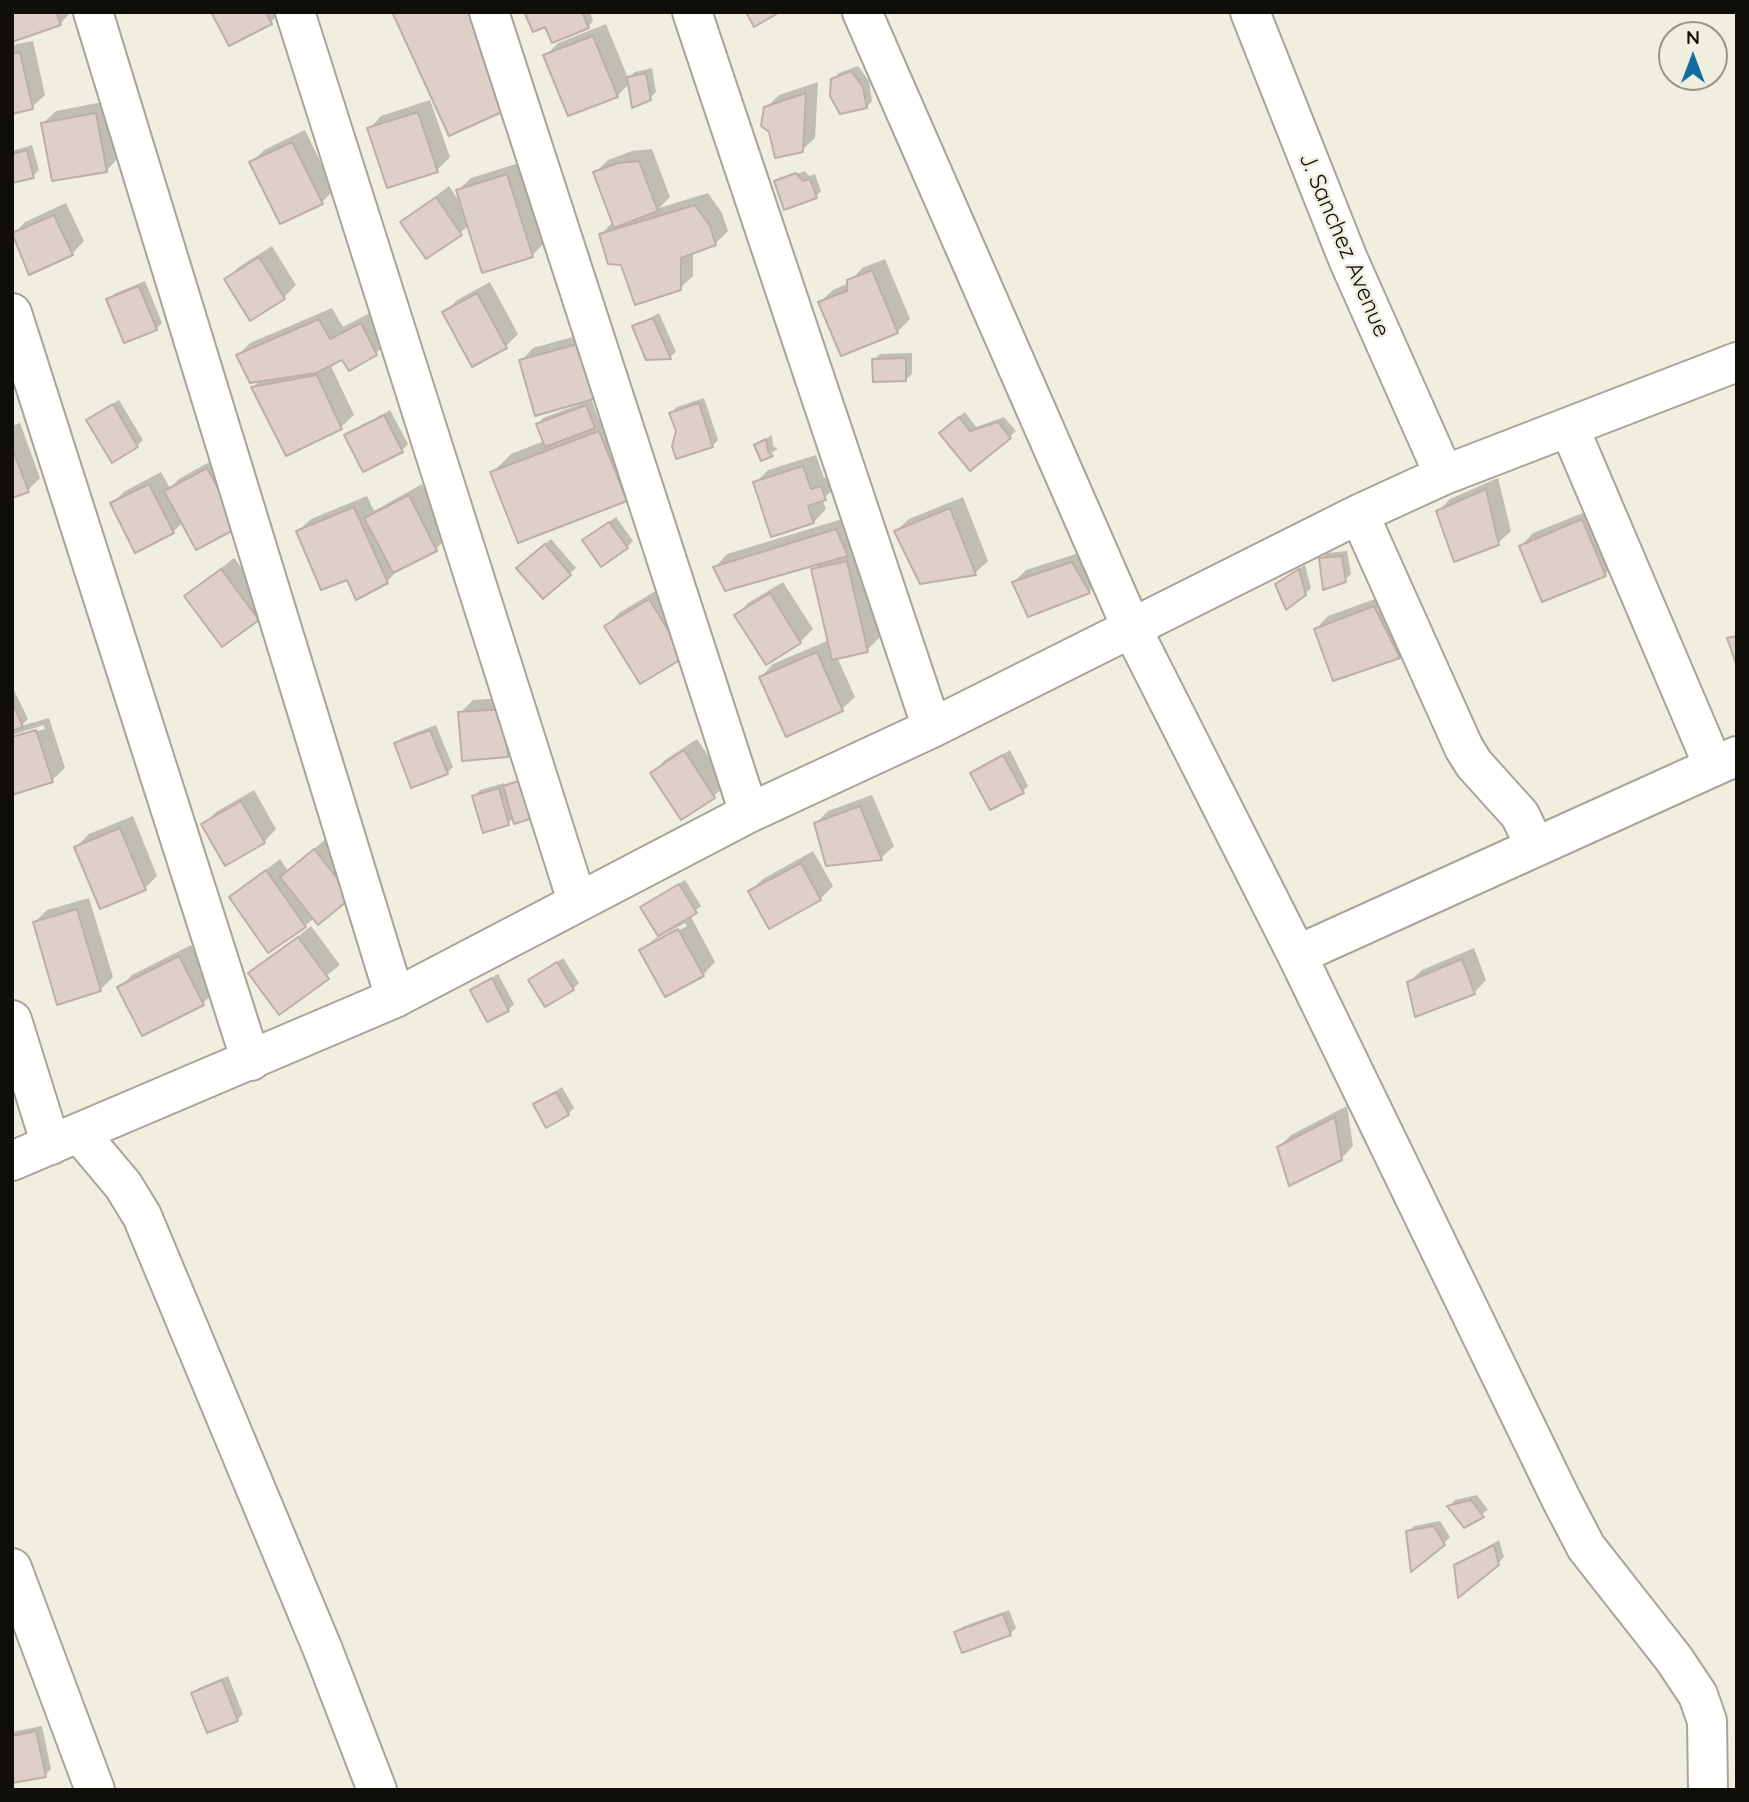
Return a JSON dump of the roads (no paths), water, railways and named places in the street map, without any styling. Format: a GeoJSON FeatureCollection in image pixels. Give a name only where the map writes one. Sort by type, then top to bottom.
{"type":"FeatureCollection","features":[{"type":"Feature","properties":{"kind":"street"},"geometry":{"type":"LineString","coordinates":[[93,12],[395,998]]}},
{"type":"Feature","properties":{"kind":"street"},"geometry":{"type":"LineString","coordinates":[[295,12],[577,901]]}},
{"type":"Feature","properties":{"kind":"street"},"geometry":{"type":"LineString","coordinates":[[489,12],[749,813]]}},
{"type":"Feature","properties":{"kind":"street"},"geometry":{"type":"LineString","coordinates":[[692,12],[932,728]]}},
{"type":"Feature","properties":{"kind":"street"},"geometry":{"type":"LineString","coordinates":[[862,12],[1132,629],[1297,955],[1586,1547],[1674,1659],[1698,1695],[1707,1721],[1707,1790]]}},
{"type":"Feature","properties":{"kind":"street","name":"J. Sanchez Avenue"},"geometry":{"type":"LineString","coordinates":[[1250,12],[1348,259],[1444,475]]}},
{"type":"Feature","properties":{"kind":"street"},"geometry":{"type":"LineString","coordinates":[[12,313],[251,1061]]}},
{"type":"Feature","properties":{"kind":"street"},"geometry":{"type":"LineString","coordinates":[[12,1161],[395,998],[749,813],[932,728],[1359,514],[1444,475],[1737,362]]}},
{"type":"Feature","properties":{"kind":"street"},"geometry":{"type":"LineString","coordinates":[[1297,955],[1725,760],[1569,427]]}},
{"type":"Feature","properties":{"kind":"street"},"geometry":{"type":"LineString","coordinates":[[1359,514],[1464,748],[1474,764],[1520,815],[1535,846]]}},
{"type":"Feature","properties":{"kind":"street"},"geometry":{"type":"LineString","coordinates":[[12,1020],[66,1140],[123,1185],[142,1216],[323,1650],[377,1790]]}},
{"type":"Feature","properties":{"kind":"street"},"geometry":{"type":"LineString","coordinates":[[12,1568],[95,1790]]}}]}
